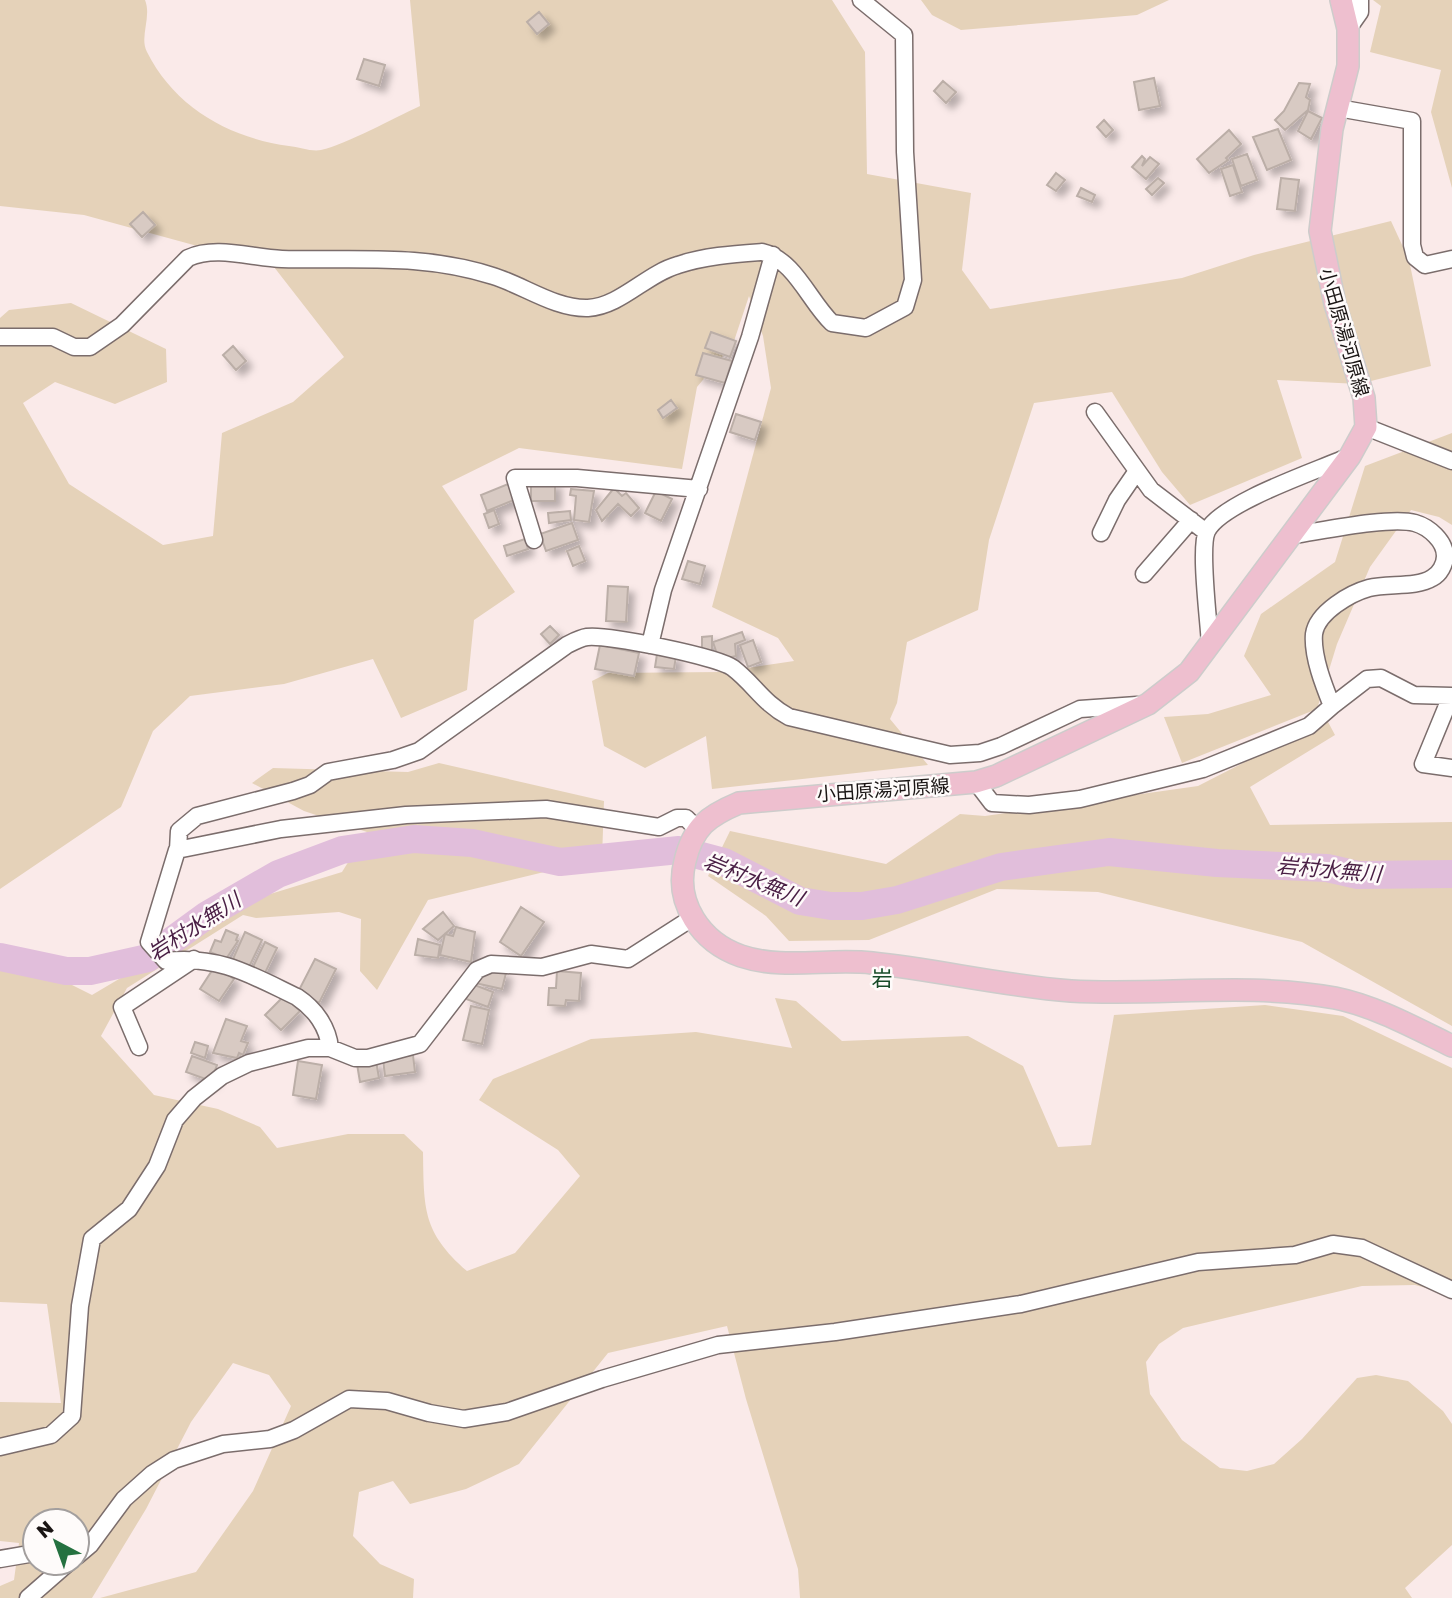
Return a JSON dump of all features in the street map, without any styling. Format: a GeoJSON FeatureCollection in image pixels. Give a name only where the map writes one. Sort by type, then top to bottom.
{"type":"FeatureCollection","features":[{"type":"Feature","properties":{"kind":"main road","name":"小田原湯河原線"},"geometry":{"type":"LineString","coordinates":[[694,835],[716,813],[740,803],[976,782],[996,776],[1148,704],[1189,672],[1210,645],[1350,456],[1366,427],[1364,398],[1335,304],[1320,230],[1332,129],[1348,66],[1348,29],[1341,0]]}},
{"type":"Feature","properties":{"kind":"main road"},"geometry":{"type":"LineString","coordinates":[[694,835],[683,869],[685,900],[692,918],[712,940],[742,956],[777,961],[869,962],[1070,990],[1283,991],[1349,1003],[1385,1015],[1452,1046]]}},
{"type":"Feature","properties":{"kind":"street"},"geometry":{"type":"LineString","coordinates":[[0,337],[53,337],[74,347],[90,347],[122,325],[188,258],[202,252],[281,259],[389,258],[455,266],[493,276],[560,303],[587,308],[608,304],[677,265],[741,254],[773,255],[786,264],[820,312],[832,323],[866,328],[890,318],[905,307],[912,294],[904,36],[861,0]]}},
{"type":"Feature","properties":{"kind":"street"},"geometry":{"type":"LineString","coordinates":[[1348,29],[1360,12],[1360,0]]}},
{"type":"Feature","properties":{"kind":"street"},"geometry":{"type":"LineString","coordinates":[[1338,108],[1412,121],[1412,245],[1415,257],[1425,265],[1452,259]]}},
{"type":"Feature","properties":{"kind":"street"},"geometry":{"type":"LineString","coordinates":[[650,645],[663,590],[750,337],[773,255]]}},
{"type":"Feature","properties":{"kind":"street"},"geometry":{"type":"LineString","coordinates":[[1095,412],[1151,490],[1206,532]]}},
{"type":"Feature","properties":{"kind":"street"},"geometry":{"type":"LineString","coordinates":[[1366,427],[1452,461]]}},
{"type":"Feature","properties":{"kind":"street"},"geometry":{"type":"LineString","coordinates":[[1210,645],[1204,553],[1206,532],[1217,518],[1241,502],[1350,456]]}},
{"type":"Feature","properties":{"kind":"street"},"geometry":{"type":"LineString","coordinates":[[1101,533],[1117,500],[1137,471]]}},
{"type":"Feature","properties":{"kind":"street"},"geometry":{"type":"LineString","coordinates":[[534,540],[515,478],[576,478],[699,489]]}},
{"type":"Feature","properties":{"kind":"street"},"geometry":{"type":"LineString","coordinates":[[1144,574],[1191,520]]}},
{"type":"Feature","properties":{"kind":"street"},"geometry":{"type":"LineString","coordinates":[[1293,535],[1390,523],[1415,523],[1434,534],[1444,546],[1445,560],[1431,579],[1369,588],[1332,608],[1319,621],[1314,633],[1316,648],[1332,706]]}},
{"type":"Feature","properties":{"kind":"street"},"geometry":{"type":"LineString","coordinates":[[330,1048],[324,1026],[297,997],[221,962],[194,959],[166,961],[149,942],[178,850],[179,831],[197,816],[293,791],[344,767],[393,760],[419,751],[567,645],[585,637],[650,645],[722,662],[734,668],[770,707],[789,716],[950,755],[980,753],[1001,746],[1080,709],[1148,704]]}},
{"type":"Feature","properties":{"kind":"street"},"geometry":{"type":"LineString","coordinates":[[976,782],[992,803],[1029,805],[1080,799],[1203,769],[1309,726],[1367,679],[1381,678],[1414,695],[1452,696],[1423,764],[1452,768]]}},
{"type":"Feature","properties":{"kind":"street"},"geometry":{"type":"LineString","coordinates":[[178,850],[339,821],[491,810],[546,809],[659,827],[677,818],[686,818],[694,835]]}},
{"type":"Feature","properties":{"kind":"street"},"geometry":{"type":"LineString","coordinates":[[0,1447],[51,1435],[72,1416],[80,1306],[92,1239],[130,1209],[157,1166],[175,1120],[213,1083],[249,1063],[295,1051],[330,1048],[355,1058],[368,1058],[420,1044],[477,970],[491,964],[542,967],[591,954],[628,959],[692,918]]}},
{"type":"Feature","properties":{"kind":"street"},"geometry":{"type":"LineString","coordinates":[[139,1047],[122,1007],[194,959]]}},
{"type":"Feature","properties":{"kind":"street"},"geometry":{"type":"LineString","coordinates":[[91,1537],[124,1499],[152,1474],[174,1460],[223,1444],[270,1439],[293,1430],[349,1399],[387,1401],[429,1413],[464,1419],[507,1412],[602,1379],[718,1345],[835,1332],[1021,1304],[1198,1262],[1295,1255],[1333,1244],[1362,1248],[1452,1290]]}},
{"type":"Feature","properties":{"kind":"street"},"geometry":{"type":"LineString","coordinates":[[0,1559],[21,1555]]}},
{"type":"Feature","properties":{"kind":"street"},"geometry":{"type":"LineString","coordinates":[[28,1598],[52,1577]]}},
{"type":"Feature","properties":{"kind":"shaded area"},"geometry":{"type":"Polygon","coordinates":[[[0,0],[145,0],[147,13],[144,40],[147,52],[159,72],[189,104],[206,117],[246,136],[317,150],[357,137],[420,106],[410,0],[832,0],[865,52],[867,174],[971,193],[962,270],[990,309],[1182,278],[1254,255],[1391,221],[1409,260],[1431,366],[1359,384],[1277,380],[1302,458],[1190,505],[1162,472],[1112,392],[1034,403],[989,540],[978,610],[907,642],[897,703],[890,719],[928,765],[712,789],[706,736],[645,768],[604,746],[592,681],[608,673],[721,672],[794,661],[778,638],[712,607],[771,388],[763,336],[749,296],[733,344],[697,387],[682,469],[519,448],[442,486],[515,592],[474,620],[467,690],[401,718],[373,659],[284,684],[190,696],[153,731],[121,807],[0,889],[0,318],[9,310],[71,303],[166,349],[167,382],[115,404],[55,382],[23,403],[69,484],[163,545],[213,536],[222,433],[293,402],[344,357],[274,267],[84,215],[0,206],[0,0]]]}},
{"type":"Feature","properties":{"kind":"shaded area"},"geometry":{"type":"Polygon","coordinates":[[[921,0],[1169,0],[1137,15],[961,30],[932,15],[921,0]]]}},
{"type":"Feature","properties":{"kind":"shaded area"},"geometry":{"type":"Polygon","coordinates":[[[1373,0],[1452,0],[1452,188],[1431,112],[1441,70],[1370,52],[1381,6],[1373,0]]]}},
{"type":"Feature","properties":{"kind":"shaded area"},"geometry":{"type":"Polygon","coordinates":[[[1452,433],[1452,525],[1439,517],[1411,510],[1370,567],[1337,644],[1317,709],[1182,763],[1164,717],[1208,714],[1271,695],[1244,656],[1261,614],[1335,562],[1365,466],[1452,433]]]}},
{"type":"Feature","properties":{"kind":"shaded area"},"geometry":{"type":"Polygon","coordinates":[[[1327,720],[1335,735],[1250,787],[1270,825],[1452,822],[1452,1026],[1302,942],[1098,892],[997,889],[869,940],[789,941],[766,916],[708,876],[730,831],[886,864],[960,814],[985,816],[1198,786],[1327,720]]]}},
{"type":"Feature","properties":{"kind":"shaded area"},"geometry":{"type":"Polygon","coordinates":[[[439,763],[604,801],[602,858],[428,900],[377,990],[360,971],[361,919],[339,912],[256,918],[243,915],[127,988],[101,1036],[154,1095],[218,1109],[260,1127],[277,1148],[348,1134],[404,1134],[423,1152],[428,1218],[441,1244],[467,1271],[515,1253],[580,1176],[558,1150],[479,1100],[493,1079],[591,1039],[696,1032],[792,1048],[775,998],[796,1001],[842,1041],[968,1036],[1023,1066],[1058,1147],[1091,1145],[1114,1015],[1265,1005],[1343,1016],[1452,1068],[1452,1295],[1415,1285],[1362,1286],[1183,1328],[1159,1344],[1146,1362],[1150,1394],[1182,1440],[1220,1468],[1247,1471],[1274,1464],[1302,1439],[1357,1378],[1376,1375],[1408,1381],[1443,1411],[1452,1424],[1452,1545],[1405,1588],[1412,1598],[800,1598],[798,1569],[746,1399],[727,1326],[608,1353],[519,1464],[466,1489],[410,1504],[393,1481],[359,1492],[353,1536],[380,1564],[414,1579],[413,1598],[100,1598],[196,1572],[253,1491],[291,1406],[269,1375],[233,1363],[191,1422],[146,1509],[92,1598],[0,1598],[0,1586],[14,1580],[19,1543],[0,1541],[0,1402],[61,1403],[47,1304],[0,1302],[0,949],[92,995],[254,899],[342,872],[367,832],[304,811],[252,783],[273,768],[408,772],[439,763]]]}},
{"type":"Feature","properties":{"kind":"building"},"geometry":{"type":"Polygon","coordinates":[[[539,12],[549,24],[537,34],[527,22],[539,12]]]}},
{"type":"Feature","properties":{"kind":"building"},"geometry":{"type":"Polygon","coordinates":[[[364,59],[385,65],[379,86],[357,79],[364,59]]]}},
{"type":"Feature","properties":{"kind":"building"},"geometry":{"type":"Polygon","coordinates":[[[1154,78],[1160,106],[1139,110],[1134,82],[1154,78]]]}},
{"type":"Feature","properties":{"kind":"building"},"geometry":{"type":"Polygon","coordinates":[[[943,81],[956,92],[946,103],[934,91],[943,81]]]}},
{"type":"Feature","properties":{"kind":"building"},"geometry":{"type":"Polygon","coordinates":[[[1299,83],[1310,84],[1306,97],[1310,100],[1308,110],[1285,130],[1275,120],[1284,111],[1299,83]]]}},
{"type":"Feature","properties":{"kind":"building"},"geometry":{"type":"Polygon","coordinates":[[[1308,111],[1322,118],[1311,139],[1298,131],[1308,111]]]}},
{"type":"Feature","properties":{"kind":"building"},"geometry":{"type":"Polygon","coordinates":[[[1104,120],[1113,130],[1106,137],[1097,127],[1104,120]]]}},
{"type":"Feature","properties":{"kind":"building"},"geometry":{"type":"Polygon","coordinates":[[[1278,129],[1291,160],[1267,170],[1253,137],[1278,129]]]}},
{"type":"Feature","properties":{"kind":"building"},"geometry":{"type":"Polygon","coordinates":[[[1229,130],[1241,144],[1226,158],[1228,160],[1209,173],[1197,159],[1229,130]]]}},
{"type":"Feature","properties":{"kind":"building"},"geometry":{"type":"Polygon","coordinates":[[[1247,154],[1257,180],[1241,186],[1232,159],[1247,154]]]}},
{"type":"Feature","properties":{"kind":"building"},"geometry":{"type":"Polygon","coordinates":[[[1142,156],[1145,159],[1142,166],[1150,157],[1159,164],[1146,179],[1132,167],[1142,156]]]}},
{"type":"Feature","properties":{"kind":"building"},"geometry":{"type":"Polygon","coordinates":[[[1233,165],[1242,192],[1230,196],[1221,169],[1233,165]]]}},
{"type":"Feature","properties":{"kind":"building"},"geometry":{"type":"Polygon","coordinates":[[[1056,173],[1065,180],[1056,191],[1047,185],[1056,173]]]}},
{"type":"Feature","properties":{"kind":"building"},"geometry":{"type":"Polygon","coordinates":[[[1158,178],[1164,183],[1152,195],[1146,189],[1158,178]]]}},
{"type":"Feature","properties":{"kind":"building"},"geometry":{"type":"Polygon","coordinates":[[[1281,178],[1299,180],[1295,211],[1277,209],[1281,178]]]}},
{"type":"Feature","properties":{"kind":"building"},"geometry":{"type":"Polygon","coordinates":[[[1081,188],[1095,195],[1092,202],[1077,196],[1081,188]]]}},
{"type":"Feature","properties":{"kind":"building"},"geometry":{"type":"Polygon","coordinates":[[[143,212],[155,225],[142,237],[130,224],[143,212]]]}},
{"type":"Feature","properties":{"kind":"building"},"geometry":{"type":"Polygon","coordinates":[[[711,332],[736,341],[730,357],[705,348],[711,332]]]}},
{"type":"Feature","properties":{"kind":"building"},"geometry":{"type":"Polygon","coordinates":[[[233,346],[246,361],[236,370],[223,355],[233,346]]]}},
{"type":"Feature","properties":{"kind":"building"},"geometry":{"type":"Polygon","coordinates":[[[703,353],[732,361],[725,383],[696,375],[703,353]]]}},
{"type":"Feature","properties":{"kind":"building"},"geometry":{"type":"Polygon","coordinates":[[[671,400],[677,408],[663,418],[658,410],[671,400]]]}},
{"type":"Feature","properties":{"kind":"building"},"geometry":{"type":"Polygon","coordinates":[[[736,414],[761,422],[755,440],[730,432],[736,414]]]}},
{"type":"Feature","properties":{"kind":"building"},"geometry":{"type":"Polygon","coordinates":[[[555,482],[555,501],[531,501],[531,486],[555,482]]]}},
{"type":"Feature","properties":{"kind":"building"},"geometry":{"type":"Polygon","coordinates":[[[508,484],[514,500],[487,511],[481,495],[508,484]]]}},
{"type":"Feature","properties":{"kind":"building"},"geometry":{"type":"Polygon","coordinates":[[[614,488],[622,496],[626,493],[639,508],[631,516],[618,504],[602,521],[596,510],[614,488]]]}},
{"type":"Feature","properties":{"kind":"building"},"geometry":{"type":"Polygon","coordinates":[[[571,489],[594,491],[589,522],[574,520],[576,496],[570,495],[571,489]]]}},
{"type":"Feature","properties":{"kind":"building"},"geometry":{"type":"Polygon","coordinates":[[[656,491],[672,499],[661,521],[645,513],[656,491]]]}},
{"type":"Feature","properties":{"kind":"building"},"geometry":{"type":"Polygon","coordinates":[[[494,510],[499,524],[489,528],[484,514],[494,510]]]}},
{"type":"Feature","properties":{"kind":"building"},"geometry":{"type":"Polygon","coordinates":[[[570,511],[571,520],[549,523],[548,513],[570,511]]]}},
{"type":"Feature","properties":{"kind":"building"},"geometry":{"type":"Polygon","coordinates":[[[572,523],[578,540],[546,551],[540,534],[572,523]]]}},
{"type":"Feature","properties":{"kind":"building"},"geometry":{"type":"Polygon","coordinates":[[[525,539],[528,549],[507,556],[504,546],[525,539]]]}},
{"type":"Feature","properties":{"kind":"building"},"geometry":{"type":"Polygon","coordinates":[[[579,546],[585,561],[573,566],[567,551],[579,546]]]}},
{"type":"Feature","properties":{"kind":"building"},"geometry":{"type":"Polygon","coordinates":[[[688,561],[705,566],[700,584],[682,579],[688,561]]]}},
{"type":"Feature","properties":{"kind":"building"},"geometry":{"type":"Polygon","coordinates":[[[608,586],[628,587],[626,622],[606,621],[608,586]]]}},
{"type":"Feature","properties":{"kind":"building"},"geometry":{"type":"Polygon","coordinates":[[[550,626],[559,635],[550,644],[541,634],[550,626]]]}},
{"type":"Feature","properties":{"kind":"building"},"geometry":{"type":"Polygon","coordinates":[[[742,632],[745,640],[735,644],[736,656],[719,660],[713,642],[742,632]]]}},
{"type":"Feature","properties":{"kind":"building"},"geometry":{"type":"Polygon","coordinates":[[[712,636],[712,653],[702,653],[702,637],[712,636]]]}},
{"type":"Feature","properties":{"kind":"building"},"geometry":{"type":"Polygon","coordinates":[[[753,640],[761,662],[748,667],[740,645],[753,640]]]}},
{"type":"Feature","properties":{"kind":"building"},"geometry":{"type":"Polygon","coordinates":[[[600,645],[639,653],[634,676],[595,669],[600,645]]]}},
{"type":"Feature","properties":{"kind":"building"},"geometry":{"type":"Polygon","coordinates":[[[657,654],[676,656],[674,669],[655,667],[657,654]]]}},
{"type":"Feature","properties":{"kind":"building"},"geometry":{"type":"Polygon","coordinates":[[[521,907],[544,922],[521,956],[500,942],[521,907]]]}},
{"type":"Feature","properties":{"kind":"building"},"geometry":{"type":"Polygon","coordinates":[[[443,912],[454,926],[438,940],[423,929],[443,912]]]}},
{"type":"Feature","properties":{"kind":"building"},"geometry":{"type":"Polygon","coordinates":[[[456,927],[475,932],[471,962],[440,955],[445,934],[453,936],[456,927]]]}},
{"type":"Feature","properties":{"kind":"building"},"geometry":{"type":"Polygon","coordinates":[[[226,930],[238,935],[238,941],[226,959],[210,952],[215,940],[221,942],[226,930]]]}},
{"type":"Feature","properties":{"kind":"building"},"geometry":{"type":"Polygon","coordinates":[[[245,932],[262,940],[249,967],[233,959],[245,932]]]}},
{"type":"Feature","properties":{"kind":"building"},"geometry":{"type":"Polygon","coordinates":[[[418,939],[440,945],[438,958],[415,955],[418,939]]]}},
{"type":"Feature","properties":{"kind":"building"},"geometry":{"type":"Polygon","coordinates":[[[265,942],[277,948],[265,973],[253,967],[265,942]]]}},
{"type":"Feature","properties":{"kind":"building"},"geometry":{"type":"Polygon","coordinates":[[[315,959],[336,969],[319,1003],[298,992],[315,959]]]}},
{"type":"Feature","properties":{"kind":"building"},"geometry":{"type":"Polygon","coordinates":[[[215,966],[234,979],[219,1001],[200,989],[215,966]]]}},
{"type":"Feature","properties":{"kind":"building"},"geometry":{"type":"Polygon","coordinates":[[[489,968],[506,973],[502,989],[475,983],[479,971],[489,968]]]}},
{"type":"Feature","properties":{"kind":"building"},"geometry":{"type":"Polygon","coordinates":[[[557,971],[581,973],[579,1001],[566,1000],[565,1006],[548,1005],[549,988],[556,988],[557,971]]]}},
{"type":"Feature","properties":{"kind":"building"},"geometry":{"type":"Polygon","coordinates":[[[472,984],[493,992],[488,1007],[466,999],[472,984]]]}},
{"type":"Feature","properties":{"kind":"building"},"geometry":{"type":"Polygon","coordinates":[[[284,996],[300,1011],[281,1030],[265,1015],[284,996]]]}},
{"type":"Feature","properties":{"kind":"building"},"geometry":{"type":"Polygon","coordinates":[[[471,1006],[489,1010],[482,1044],[463,1040],[471,1006]]]}},
{"type":"Feature","properties":{"kind":"building"},"geometry":{"type":"Polygon","coordinates":[[[226,1019],[247,1026],[241,1041],[248,1043],[243,1055],[239,1053],[237,1058],[213,1053],[226,1019]]]}},
{"type":"Feature","properties":{"kind":"building"},"geometry":{"type":"Polygon","coordinates":[[[195,1042],[208,1046],[205,1058],[191,1053],[195,1042]]]}},
{"type":"Feature","properties":{"kind":"building"},"geometry":{"type":"Polygon","coordinates":[[[413,1055],[415,1072],[385,1076],[383,1059],[413,1055]]]}},
{"type":"Feature","properties":{"kind":"building"},"geometry":{"type":"Polygon","coordinates":[[[192,1056],[217,1065],[211,1081],[186,1072],[192,1056]]]}},
{"type":"Feature","properties":{"kind":"building"},"geometry":{"type":"Polygon","coordinates":[[[298,1061],[322,1065],[316,1099],[293,1095],[298,1061]]]}},
{"type":"Feature","properties":{"kind":"building"},"geometry":{"type":"Polygon","coordinates":[[[376,1061],[379,1078],[360,1082],[357,1064],[376,1061]]]}},
{"type":"Feature","properties":{"kind":"waterway","name":"岩村水無川"},"geometry":{"type":"LineString","coordinates":[[0,957],[66,971],[90,971],[148,958],[207,915],[278,874],[342,850],[414,839],[472,843],[560,862],[679,850],[724,862],[800,901],[831,906],[862,906],[897,900],[1001,867],[1109,852],[1217,863],[1327,868],[1358,875],[1452,874]]}},
{"type":"Feature","properties":{"kind":"district","name":"岩"},"geometry":{"type":"Point","coordinates":[882,978]}}]}
